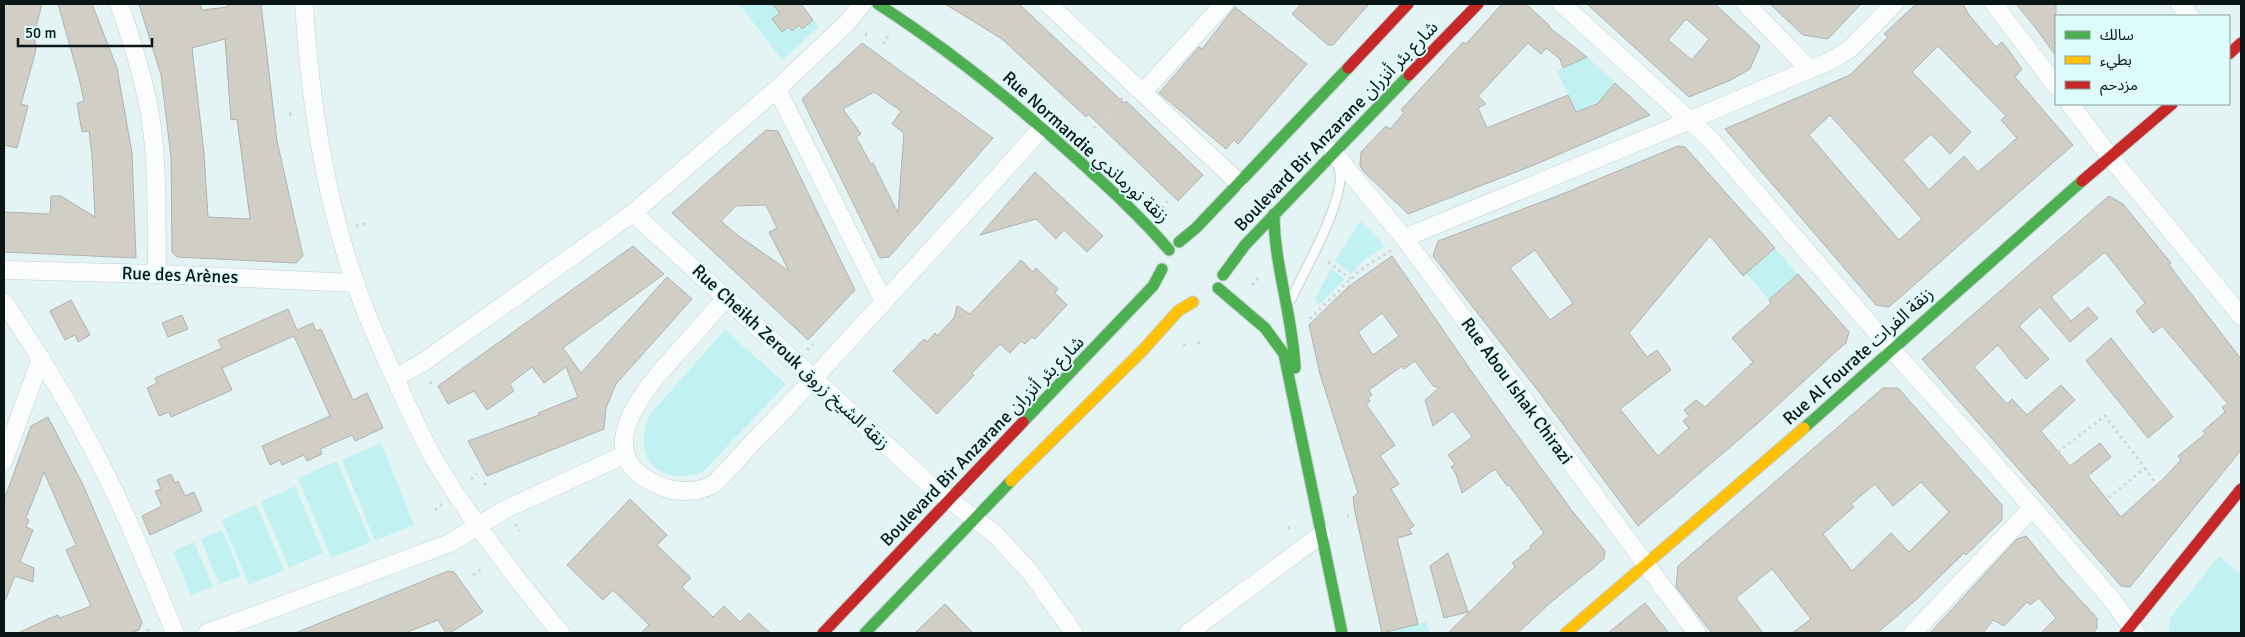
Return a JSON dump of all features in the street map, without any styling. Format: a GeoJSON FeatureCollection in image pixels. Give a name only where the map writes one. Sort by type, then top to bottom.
{"type":"FeatureCollection","features":[{"type":"Feature","properties":{"kind":"main road","name":"Rue Normandie زنقة نورماندي"},"geometry":{"type":"LineString","coordinates":[[878,4],[995,87],[1043,127],[1147,223],[1169,250]]}},
{"type":"Feature","properties":{"kind":"main road","name":"Boulevard Bir Anzarane شارع بئر أنزران"},"geometry":{"type":"LineString","coordinates":[[823,633],[1153,286],[1169,250],[1196,228],[1408,4]]}},
{"type":"Feature","properties":{"kind":"main road","name":"Boulevard Bir Anzarane شارع بئر أنزران"},"geometry":{"type":"LineString","coordinates":[[1206,296],[1236,255],[1274,214],[1478,4]]}},
{"type":"Feature","properties":{"kind":"main road"},"geometry":{"type":"LineString","coordinates":[[2230,53],[2241,43]]}},
{"type":"Feature","properties":{"kind":"main road","name":"Rue Al Fourate زنقة الفرات"},"geometry":{"type":"LineString","coordinates":[[1566,633],[1892,350],[2027,228],[2171,105]]}},
{"type":"Feature","properties":{"kind":"main road"},"geometry":{"type":"LineString","coordinates":[[1274,214],[1275,245],[1288,307],[1296,363],[1290,376]]}},
{"type":"Feature","properties":{"kind":"main road"},"geometry":{"type":"LineString","coordinates":[[1179,242],[1187,239],[1202,241]]}},
{"type":"Feature","properties":{"kind":"main road"},"geometry":{"type":"LineString","coordinates":[[1221,258],[1223,275]]}},
{"type":"Feature","properties":{"kind":"main road"},"geometry":{"type":"LineString","coordinates":[[1162,269],[1165,284]]}},
{"type":"Feature","properties":{"kind":"main road"},"geometry":{"type":"LineString","coordinates":[[1179,298],[1206,296],[1274,339],[1284,354],[1342,633]]}},
{"type":"Feature","properties":{"kind":"main road"},"geometry":{"type":"LineString","coordinates":[[865,633],[974,518],[1143,350],[1178,312],[1206,296]]}},
{"type":"Feature","properties":{"kind":"main road"},"geometry":{"type":"LineString","coordinates":[[2131,631],[2241,489]]}},
{"type":"Feature","properties":{"kind":"street"},"geometry":{"type":"LineString","coordinates":[[119,4],[147,100],[153,145],[157,274]]}},
{"type":"Feature","properties":{"kind":"street"},"geometry":{"type":"LineString","coordinates":[[304,4],[310,78],[319,140],[356,283],[395,378],[434,459],[479,527],[519,582],[561,633]]}},
{"type":"Feature","properties":{"kind":"street"},"geometry":{"type":"LineString","coordinates":[[395,378],[422,363],[633,213],[777,89],[847,23],[862,4]]}},
{"type":"Feature","properties":{"kind":"street"},"geometry":{"type":"LineString","coordinates":[[1048,4],[1238,182]]}},
{"type":"Feature","properties":{"kind":"street"},"geometry":{"type":"LineString","coordinates":[[1143,92],[1224,4]]}},
{"type":"Feature","properties":{"kind":"street"},"geometry":{"type":"LineString","coordinates":[[1562,4],[1691,119],[1709,138],[2113,601],[2131,631]]}},
{"type":"Feature","properties":{"kind":"street"},"geometry":{"type":"LineString","coordinates":[[1746,4],[1808,69]]}},
{"type":"Feature","properties":{"kind":"street"},"geometry":{"type":"LineString","coordinates":[[1399,243],[1844,54],[1894,4]]}},
{"type":"Feature","properties":{"kind":"street"},"geometry":{"type":"LineString","coordinates":[[1994,4],[2055,85]]}},
{"type":"Feature","properties":{"kind":"street"},"geometry":{"type":"LineString","coordinates":[[2180,4],[2189,15]]}},
{"type":"Feature","properties":{"kind":"street"},"geometry":{"type":"LineString","coordinates":[[777,89],[884,302]]}},
{"type":"Feature","properties":{"kind":"street"},"geometry":{"type":"LineString","coordinates":[[2071,105],[2110,158],[2241,316]]}},
{"type":"Feature","properties":{"kind":"street"},"geometry":{"type":"LineString","coordinates":[[726,298],[644,390],[631,413],[624,443],[626,454],[637,472],[661,487],[685,491],[711,485],[814,379],[1043,127]]}},
{"type":"Feature","properties":{"kind":"street","name":"Rue Abou Ishak Chirazi"},"geometry":{"type":"LineString","coordinates":[[1332,154],[1697,633]]}},
{"type":"Feature","properties":{"kind":"street","name":"Rue Cheikh Zerouk زنقة الشيخ زروق"},"geometry":{"type":"LineString","coordinates":[[633,213],[814,379],[950,500],[995,534],[1030,572],[1074,633]]}},
{"type":"Feature","properties":{"kind":"street","name":"Rue des Arènes"},"geometry":{"type":"LineString","coordinates":[[4,270],[157,274],[356,283]]}},
{"type":"Feature","properties":{"kind":"street"},"geometry":{"type":"LineString","coordinates":[[4,302],[41,358],[114,491],[146,561],[175,633]]}},
{"type":"Feature","properties":{"kind":"street"},"geometry":{"type":"LineString","coordinates":[[4,460],[41,358]]}},
{"type":"Feature","properties":{"kind":"street"},"geometry":{"type":"LineString","coordinates":[[207,633],[450,543],[504,510],[626,454]]}},
{"type":"Feature","properties":{"kind":"street"},"geometry":{"type":"LineString","coordinates":[[1913,633],[2032,508]]}},
{"type":"Feature","properties":{"kind":"street"},"geometry":{"type":"LineString","coordinates":[[1188,633],[1322,534]]}},
{"type":"Feature","properties":{"kind":"lane"},"geometry":{"type":"LineString","coordinates":[[1288,307],[1335,206],[1341,176],[1340,168],[1332,154]]}},
{"type":"Feature","properties":{"kind":"path"},"geometry":{"type":"LineString","coordinates":[[883,44],[889,34]]}},
{"type":"Feature","properties":{"kind":"path"},"geometry":{"type":"LineString","coordinates":[[1094,128],[1124,96]]}},
{"type":"Feature","properties":{"kind":"path"},"geometry":{"type":"LineString","coordinates":[[289,114],[294,114]]}},
{"type":"Feature","properties":{"kind":"path"},"geometry":{"type":"LineString","coordinates":[[1162,208],[1169,200]]}},
{"type":"Feature","properties":{"kind":"path"},"geometry":{"type":"LineString","coordinates":[[354,226],[365,224]]}},
{"type":"Feature","properties":{"kind":"path"},"geometry":{"type":"LineString","coordinates":[[1305,325],[1363,268],[1399,243]]}},
{"type":"Feature","properties":{"kind":"path"},"geometry":{"type":"LineString","coordinates":[[1328,262],[1351,279]]}},
{"type":"Feature","properties":{"kind":"path"},"geometry":{"type":"LineString","coordinates":[[1198,344],[1202,340]]}},
{"type":"Feature","properties":{"kind":"path"},"geometry":{"type":"LineString","coordinates":[[806,351],[813,344]]}},
{"type":"Feature","properties":{"kind":"path"},"geometry":{"type":"LineString","coordinates":[[430,382],[432,386]]}},
{"type":"Feature","properties":{"kind":"path"},"geometry":{"type":"LineString","coordinates":[[2058,452],[2105,416],[2157,485]]}},
{"type":"Feature","properties":{"kind":"path"},"geometry":{"type":"LineString","coordinates":[[2107,499],[2145,468]]}},
{"type":"Feature","properties":{"kind":"path"},"geometry":{"type":"LineString","coordinates":[[471,479],[477,474]]}},
{"type":"Feature","properties":{"kind":"path"},"geometry":{"type":"LineString","coordinates":[[484,483],[488,488]]}},
{"type":"Feature","properties":{"kind":"path"},"geometry":{"type":"LineString","coordinates":[[435,510],[442,504]]}},
{"type":"Feature","properties":{"kind":"path"},"geometry":{"type":"LineString","coordinates":[[515,524],[519,531]]}},
{"type":"Feature","properties":{"kind":"path"},"geometry":{"type":"LineString","coordinates":[[1288,528],[1295,527]]}},
{"type":"Feature","properties":{"kind":"path"},"geometry":{"type":"LineString","coordinates":[[474,574],[483,568]]}},
{"type":"Feature","properties":{"kind":"shaded area"},"geometry":{"type":"Polygon","coordinates":[[[739,4],[783,4],[777,9],[780,13],[772,19],[782,32],[788,27],[792,31],[799,25],[802,29],[813,20],[819,27],[782,60],[739,4]]]}},
{"type":"Feature","properties":{"kind":"shaded area"},"geometry":{"type":"Polygon","coordinates":[[[1587,57],[1615,83],[1597,104],[1576,112],[1557,71],[1587,57]]]}},
{"type":"Feature","properties":{"kind":"shaded area"},"geometry":{"type":"Polygon","coordinates":[[[1360,221],[1385,246],[1364,260],[1351,274],[1335,261],[1360,221]]]}},
{"type":"Feature","properties":{"kind":"shaded area"},"geometry":{"type":"Polygon","coordinates":[[[1775,248],[1798,274],[1769,300],[1746,273],[1775,248]]]}},
{"type":"Feature","properties":{"kind":"shaded area"},"geometry":{"type":"Polygon","coordinates":[[[1331,269],[1345,279],[1319,305],[1315,299],[1331,269]]]}},
{"type":"Feature","properties":{"kind":"shaded area"},"geometry":{"type":"Polygon","coordinates":[[[725,330],[786,384],[704,471],[688,476],[674,476],[662,473],[646,455],[644,443],[645,428],[651,413],[725,330]]]}},
{"type":"Feature","properties":{"kind":"shaded area"},"geometry":{"type":"Polygon","coordinates":[[[381,443],[414,525],[375,541],[342,460],[381,443]]]}},
{"type":"Feature","properties":{"kind":"shaded area"},"geometry":{"type":"Polygon","coordinates":[[[337,461],[371,542],[331,558],[298,478],[337,461]]]}},
{"type":"Feature","properties":{"kind":"shaded area"},"geometry":{"type":"Polygon","coordinates":[[[295,486],[323,553],[289,568],[261,502],[295,486]]]}},
{"type":"Feature","properties":{"kind":"shaded area"},"geometry":{"type":"Polygon","coordinates":[[[256,504],[284,570],[249,585],[222,520],[256,504]]]}},
{"type":"Feature","properties":{"kind":"shaded area"},"geometry":{"type":"Polygon","coordinates":[[[222,530],[241,576],[219,584],[201,539],[222,530]]]}},
{"type":"Feature","properties":{"kind":"shaded area"},"geometry":{"type":"Polygon","coordinates":[[[194,542],[213,587],[191,595],[173,552],[194,542]]]}},
{"type":"Feature","properties":{"kind":"shaded area"},"geometry":{"type":"Polygon","coordinates":[[[2219,556],[2241,574],[2241,633],[2169,633],[2170,618],[2219,556]]]}},
{"type":"Feature","properties":{"kind":"shaded area"},"geometry":{"type":"Polygon","coordinates":[[[1426,622],[1429,633],[1382,633],[1426,622]]]}},
{"type":"Feature","properties":{"kind":"building"},"geometry":{"type":"Polygon","coordinates":[[[4,4],[42,4],[34,35],[36,50],[21,104],[28,106],[17,148],[4,145],[4,4]]]}},
{"type":"Feature","properties":{"kind":"building"},"geometry":{"type":"Polygon","coordinates":[[[58,4],[92,4],[117,68],[132,153],[136,258],[4,252],[4,212],[50,214],[51,196],[61,196],[95,217],[89,131],[82,132],[77,103],[84,101],[58,4]]]}},
{"type":"Feature","properties":{"kind":"building"},"geometry":{"type":"Polygon","coordinates":[[[139,4],[200,4],[202,10],[228,7],[227,4],[261,4],[277,141],[303,256],[296,263],[177,257],[172,252],[171,157],[161,75],[139,4]],[[225,39],[192,48],[204,153],[208,217],[250,219],[237,119],[231,120],[225,39]]]}},
{"type":"Feature","properties":{"kind":"building"},"geometry":{"type":"Polygon","coordinates":[[[772,4],[801,4],[813,20],[802,29],[799,25],[792,31],[788,27],[782,32],[772,19],[780,13],[772,4]]]}},
{"type":"Feature","properties":{"kind":"building"},"geometry":{"type":"Polygon","coordinates":[[[945,4],[1019,4],[1124,103],[1126,101],[1203,175],[1178,201],[1088,114],[1086,117],[1002,39],[945,4]]]}},
{"type":"Feature","properties":{"kind":"building"},"geometry":{"type":"Polygon","coordinates":[[[1301,4],[1369,4],[1333,45],[1328,45],[1292,14],[1301,4]]]}},
{"type":"Feature","properties":{"kind":"building"},"geometry":{"type":"Polygon","coordinates":[[[1502,4],[1526,4],[1549,27],[1587,57],[1563,68],[1560,59],[1546,48],[1541,54],[1528,43],[1478,96],[1486,104],[1478,108],[1487,128],[1568,95],[1576,112],[1597,104],[1615,83],[1650,115],[1534,165],[1408,214],[1363,171],[1360,165],[1361,152],[1386,126],[1390,129],[1404,113],[1401,110],[1463,42],[1466,44],[1502,4]]]}},
{"type":"Feature","properties":{"kind":"building"},"geometry":{"type":"Polygon","coordinates":[[[1587,4],[1715,4],[1760,46],[1750,69],[1731,80],[1689,97],[1587,4]],[[1686,19],[1668,40],[1692,60],[1709,39],[1686,19]]]}},
{"type":"Feature","properties":{"kind":"building"},"geometry":{"type":"Polygon","coordinates":[[[1770,4],[1861,4],[1828,39],[1803,35],[1770,4]]]}},
{"type":"Feature","properties":{"kind":"building"},"geometry":{"type":"Polygon","coordinates":[[[1916,4],[1963,4],[1969,15],[1996,47],[2002,42],[2007,48],[2022,69],[2015,77],[2073,145],[1889,307],[1876,305],[1725,129],[1850,75],[1888,37],[1884,34],[1916,4]],[[1938,46],[1912,72],[1971,132],[1950,154],[1931,134],[1903,160],[1929,190],[1964,156],[1978,172],[2017,138],[2001,120],[2006,116],[1938,46]],[[1830,115],[1809,135],[1899,240],[1922,219],[1830,115]]]}},
{"type":"Feature","properties":{"kind":"building"},"geometry":{"type":"Polygon","coordinates":[[[2016,4],[2056,4],[2055,55],[2016,4]]]}},
{"type":"Feature","properties":{"kind":"building"},"geometry":{"type":"Polygon","coordinates":[[[1235,7],[1307,64],[1238,144],[1234,140],[1226,149],[1159,93],[1199,47],[1202,49],[1235,7]]]}},
{"type":"Feature","properties":{"kind":"building"},"geometry":{"type":"Polygon","coordinates":[[[862,43],[993,138],[889,257],[880,258],[802,99],[862,43]],[[874,92],[843,109],[861,134],[856,137],[871,164],[873,163],[898,213],[904,133],[892,124],[901,111],[874,92]]]}},
{"type":"Feature","properties":{"kind":"building"},"geometry":{"type":"Polygon","coordinates":[[[766,130],[778,131],[855,290],[808,340],[672,213],[766,130]],[[766,205],[736,206],[721,221],[736,234],[789,271],[769,232],[777,228],[766,205]]]}},
{"type":"Feature","properties":{"kind":"building"},"geometry":{"type":"Polygon","coordinates":[[[1678,146],[1685,147],[1775,248],[1743,276],[1710,236],[1629,333],[1647,357],[1657,350],[1671,370],[1620,409],[1658,456],[1689,428],[1683,421],[1689,416],[1684,410],[1696,400],[1705,407],[1753,362],[1732,338],[1771,303],[1769,300],[1798,274],[1849,332],[1846,343],[1757,424],[1638,526],[1539,392],[1433,256],[1438,241],[1560,195],[1678,146]],[[1535,250],[1510,268],[1550,320],[1573,303],[1535,250]]]}},
{"type":"Feature","properties":{"kind":"building"},"geometry":{"type":"Polygon","coordinates":[[[1035,172],[1103,236],[1087,252],[1064,230],[1056,239],[1036,219],[980,235],[1035,172]]]}},
{"type":"Feature","properties":{"kind":"building"},"geometry":{"type":"Polygon","coordinates":[[[2109,196],[2123,204],[2171,263],[2169,265],[2241,359],[2241,450],[2130,587],[2121,586],[1922,359],[2109,196]],[[2105,252],[2051,297],[2071,321],[2088,307],[2098,318],[2070,342],[2040,307],[2019,326],[2049,359],[2026,379],[1998,345],[1974,367],[2007,404],[2012,399],[2027,415],[2061,385],[2075,400],[2041,431],[2070,466],[2100,443],[2111,457],[2088,476],[2121,517],[2164,478],[2181,460],[2178,456],[2205,434],[2203,431],[2225,412],[2222,407],[2228,404],[2162,326],[2153,333],[2136,311],[2145,303],[2105,252]]]}},
{"type":"Feature","properties":{"kind":"building"},"geometry":{"type":"Polygon","coordinates":[[[633,246],[664,274],[563,348],[581,373],[667,277],[692,299],[616,384],[606,408],[604,429],[487,476],[468,441],[539,415],[538,413],[578,397],[566,367],[544,383],[532,367],[510,384],[514,391],[487,410],[474,391],[448,404],[438,386],[633,246]]]}},
{"type":"Feature","properties":{"kind":"building"},"geometry":{"type":"Polygon","coordinates":[[[1392,256],[1488,395],[1573,512],[1605,551],[1604,559],[1550,603],[1518,633],[1448,633],[1515,567],[1512,563],[1531,548],[1530,546],[1544,533],[1495,469],[1462,493],[1456,474],[1451,467],[1455,464],[1448,455],[1472,437],[1453,411],[1433,426],[1425,400],[1439,388],[1433,386],[1415,361],[1404,369],[1402,366],[1369,390],[1372,395],[1368,398],[1370,401],[1366,404],[1395,445],[1380,456],[1399,484],[1391,489],[1414,526],[1409,529],[1412,534],[1397,538],[1418,624],[1382,633],[1355,512],[1353,497],[1358,493],[1320,374],[1309,325],[1348,287],[1392,256]],[[1382,313],[1358,332],[1373,355],[1399,336],[1382,313]]]}},
{"type":"Feature","properties":{"kind":"building"},"geometry":{"type":"Polygon","coordinates":[[[1021,260],[1033,272],[1036,268],[1058,289],[1055,293],[1067,305],[1035,339],[1032,337],[1025,344],[1021,341],[1010,353],[1000,344],[937,414],[893,371],[924,339],[927,342],[935,333],[937,336],[954,318],[957,306],[970,314],[1021,260]]]}},
{"type":"Feature","properties":{"kind":"building"},"geometry":{"type":"Polygon","coordinates":[[[71,300],[90,335],[78,342],[75,335],[65,340],[50,311],[71,300]]]}},
{"type":"Feature","properties":{"kind":"building"},"geometry":{"type":"Polygon","coordinates":[[[288,309],[297,330],[313,323],[316,331],[321,329],[353,400],[367,393],[383,428],[355,441],[352,435],[320,449],[322,454],[307,461],[304,455],[282,465],[280,460],[270,465],[262,446],[330,416],[294,336],[222,368],[232,390],[171,417],[169,412],[159,416],[147,388],[157,383],[155,378],[222,348],[218,340],[288,309]]]}},
{"type":"Feature","properties":{"kind":"building"},"geometry":{"type":"Polygon","coordinates":[[[182,315],[188,329],[168,337],[162,323],[182,315]]]}},
{"type":"Feature","properties":{"kind":"building"},"geometry":{"type":"Polygon","coordinates":[[[2111,338],[2173,417],[2148,438],[2086,361],[2111,338]]]}},
{"type":"Feature","properties":{"kind":"building"},"geometry":{"type":"Polygon","coordinates":[[[1883,388],[1898,388],[2002,505],[2002,520],[1966,555],[1964,553],[1917,599],[1877,633],[1792,633],[1811,619],[1772,569],[1736,598],[1763,633],[1712,633],[1676,587],[1678,566],[1883,388]],[[1921,482],[1893,506],[1875,484],[1851,504],[1854,507],[1823,534],[1852,571],[1891,533],[1909,552],[1949,512],[1921,482]]]}},
{"type":"Feature","properties":{"kind":"building"},"geometry":{"type":"Polygon","coordinates":[[[48,417],[83,485],[142,622],[139,630],[131,633],[18,633],[58,615],[60,618],[91,606],[66,550],[76,545],[44,472],[26,518],[29,520],[26,527],[33,530],[20,562],[34,568],[33,582],[15,576],[4,603],[4,500],[31,426],[48,417]]]}},
{"type":"Feature","properties":{"kind":"building"},"geometry":{"type":"Polygon","coordinates":[[[171,474],[175,483],[178,481],[185,496],[194,492],[202,511],[150,535],[142,516],[162,506],[155,491],[161,489],[157,480],[171,474]]]}},
{"type":"Feature","properties":{"kind":"building"},"geometry":{"type":"Polygon","coordinates":[[[630,499],[667,535],[657,545],[691,578],[682,587],[713,617],[724,606],[740,622],[749,613],[770,633],[641,633],[649,625],[613,590],[603,600],[567,565],[630,499]]]}},
{"type":"Feature","properties":{"kind":"building"},"geometry":{"type":"Polygon","coordinates":[[[2026,536],[2061,579],[2097,618],[2097,628],[2093,633],[2041,633],[2056,618],[2039,598],[2030,605],[2027,602],[2004,626],[1993,620],[1983,633],[1930,633],[2017,539],[2026,536]]]}},
{"type":"Feature","properties":{"kind":"building"},"geometry":{"type":"Polygon","coordinates":[[[1448,553],[1468,612],[1444,618],[1430,566],[1448,553]]]}},
{"type":"Feature","properties":{"kind":"building"},"geometry":{"type":"Polygon","coordinates":[[[448,571],[454,572],[483,612],[450,633],[446,633],[438,620],[405,633],[295,633],[448,571]]]}},
{"type":"Feature","properties":{"kind":"building"},"geometry":{"type":"Polygon","coordinates":[[[1645,603],[1669,633],[1608,633],[1645,603]]]}},
{"type":"Feature","properties":{"kind":"building"},"geometry":{"type":"Polygon","coordinates":[[[945,604],[973,633],[915,633],[945,604]]]}},
{"type":"Feature","properties":{"kind":"traffic: fast"},"geometry":{"type":"LineString","coordinates":[[878,4],[956,58],[1029,117],[1113,192],[1169,250]]}},
{"type":"Feature","properties":{"kind":"traffic: fast"},"geometry":{"type":"LineString","coordinates":[[1179,242],[1196,228],[1348,68]]}},
{"type":"Feature","properties":{"kind":"traffic: fast"},"geometry":{"type":"LineString","coordinates":[[1223,275],[1245,245],[1409,75]]}},
{"type":"Feature","properties":{"kind":"traffic: fast"},"geometry":{"type":"LineString","coordinates":[[1804,428],[2082,181]]}},
{"type":"Feature","properties":{"kind":"traffic: fast"},"geometry":{"type":"LineString","coordinates":[[1274,214],[1277,253],[1291,329],[1295,368]]}},
{"type":"Feature","properties":{"kind":"traffic: fast"},"geometry":{"type":"LineString","coordinates":[[1023,422],[1153,286],[1162,269]]}},
{"type":"Feature","properties":{"kind":"traffic: fast"},"geometry":{"type":"LineString","coordinates":[[1218,288],[1265,328],[1284,354],[1342,633]]}},
{"type":"Feature","properties":{"kind":"traffic: fast"},"geometry":{"type":"LineString","coordinates":[[865,633],[1011,481]]}},
{"type":"Feature","properties":{"kind":"traffic: slow"},"geometry":{"type":"LineString","coordinates":[[1011,481],[1143,350],[1178,311],[1193,302]]}},
{"type":"Feature","properties":{"kind":"traffic: slow"},"geometry":{"type":"LineString","coordinates":[[1566,633],[1804,428]]}},
{"type":"Feature","properties":{"kind":"traffic: jam"},"geometry":{"type":"LineString","coordinates":[[1348,68],[1408,4]]}},
{"type":"Feature","properties":{"kind":"traffic: jam"},"geometry":{"type":"LineString","coordinates":[[1409,75],[1478,4]]}},
{"type":"Feature","properties":{"kind":"traffic: jam"},"geometry":{"type":"LineString","coordinates":[[2230,53],[2241,43]]}},
{"type":"Feature","properties":{"kind":"traffic: jam"},"geometry":{"type":"LineString","coordinates":[[2082,181],[2171,105]]}},
{"type":"Feature","properties":{"kind":"traffic: jam"},"geometry":{"type":"LineString","coordinates":[[823,633],[1023,422]]}},
{"type":"Feature","properties":{"kind":"traffic: jam"},"geometry":{"type":"LineString","coordinates":[[2125,633],[2241,489]]}}]}
